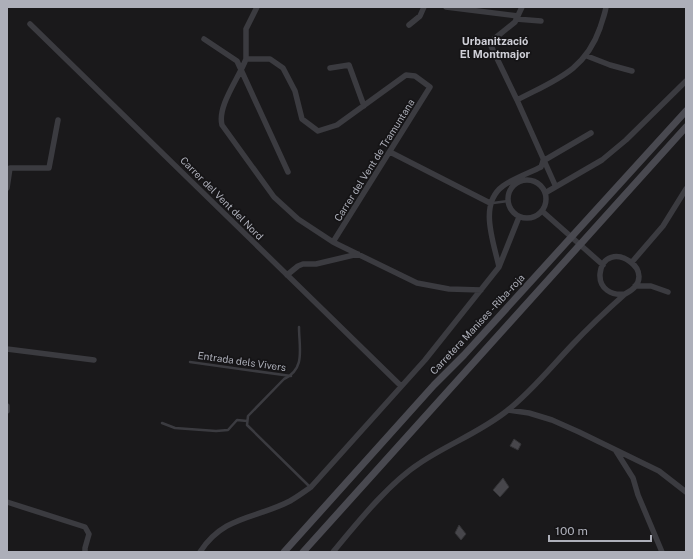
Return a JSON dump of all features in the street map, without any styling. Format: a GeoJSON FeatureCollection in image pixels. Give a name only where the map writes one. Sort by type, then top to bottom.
{"type":"FeatureCollection","features":[{"type":"Feature","properties":{"kind":"main road","name":"Carretera Manises - Riba-roja"},"geometry":{"type":"LineString","coordinates":[[284,552],[430,390],[464,355],[686,111]]}},
{"type":"Feature","properties":{"kind":"main road"},"geometry":{"type":"LineString","coordinates":[[303,552],[686,127]]}},
{"type":"Feature","properties":{"kind":"street"},"geometry":{"type":"LineString","coordinates":[[257,7],[246,29],[246,59],[242,71],[223,106],[220,120],[222,125],[274,197],[298,219],[333,242],[417,283],[449,289],[481,290]]}},
{"type":"Feature","properties":{"kind":"street"},"geometry":{"type":"LineString","coordinates":[[409,25],[420,16],[424,7]]}},
{"type":"Feature","properties":{"kind":"street"},"geometry":{"type":"LineString","coordinates":[[446,7],[517,18],[541,20]]}},
{"type":"Feature","properties":{"kind":"street"},"geometry":{"type":"LineString","coordinates":[[522,7],[517,18],[507,30],[494,39],[491,46],[555,185]]}},
{"type":"Feature","properties":{"kind":"street"},"geometry":{"type":"LineString","coordinates":[[517,100],[565,74],[580,64],[587,56],[597,37],[606,7]]}},
{"type":"Feature","properties":{"kind":"street","name":"Carrer del Vent del Nord"},"geometry":{"type":"LineString","coordinates":[[30,24],[146,135],[286,275],[401,386]]}},
{"type":"Feature","properties":{"kind":"street"},"geometry":{"type":"LineString","coordinates":[[204,39],[237,61],[288,172]]}},
{"type":"Feature","properties":{"kind":"street"},"geometry":{"type":"LineString","coordinates":[[587,56],[610,65],[632,71]]}},
{"type":"Feature","properties":{"kind":"street"},"geometry":{"type":"LineString","coordinates":[[246,59],[270,59],[283,68],[295,91],[302,119],[318,131],[337,124],[364,106],[350,65],[330,68]]}},
{"type":"Feature","properties":{"kind":"street","name":"Carrer del Vent de Tramuntana"},"geometry":{"type":"LineString","coordinates":[[333,242],[430,87],[415,76],[406,75],[364,106]]}},
{"type":"Feature","properties":{"kind":"street"},"geometry":{"type":"LineString","coordinates":[[545,193],[555,185],[602,160],[626,140],[686,82]]}},
{"type":"Feature","properties":{"kind":"street"},"geometry":{"type":"LineString","coordinates":[[7,188],[10,168],[49,168],[58,120]]}},
{"type":"Feature","properties":{"kind":"street"},"geometry":{"type":"LineString","coordinates":[[499,267],[489,216],[490,203],[497,191],[503,185],[541,166],[543,161],[591,133]]}},
{"type":"Feature","properties":{"kind":"street"},"geometry":{"type":"LineString","coordinates":[[390,152],[490,203]]}},
{"type":"Feature","properties":{"kind":"street"},"geometry":{"type":"LineString","coordinates":[[523,180],[536,182],[545,193],[545,206],[542,211],[532,218],[519,217],[511,210],[508,201],[512,188],[523,180]]}},
{"type":"Feature","properties":{"kind":"street"},"geometry":{"type":"LineString","coordinates":[[632,262],[663,226],[686,188]]}},
{"type":"Feature","properties":{"kind":"street"},"geometry":{"type":"LineString","coordinates":[[542,211],[603,265]]}},
{"type":"Feature","properties":{"kind":"street"},"geometry":{"type":"LineString","coordinates":[[200,552],[207,542],[230,523],[290,501],[310,487],[425,360],[499,267],[519,217]]}},
{"type":"Feature","properties":{"kind":"street"},"geometry":{"type":"LineString","coordinates":[[286,275],[303,264],[316,264],[358,254]]}},
{"type":"Feature","properties":{"kind":"street"},"geometry":{"type":"LineString","coordinates":[[624,294],[613,294],[605,289],[600,278],[603,265],[606,261],[617,257],[622,257],[632,262],[638,271],[635,286]]}},
{"type":"Feature","properties":{"kind":"street"},"geometry":{"type":"LineString","coordinates":[[333,552],[360,520],[408,472],[420,463],[490,424],[508,410],[624,294],[635,286],[651,286],[668,292]]}},
{"type":"Feature","properties":{"kind":"street"},"geometry":{"type":"LineString","coordinates":[[7,350],[94,360]]}},
{"type":"Feature","properties":{"kind":"street"},"geometry":{"type":"LineString","coordinates":[[7,406],[7,411]]}},
{"type":"Feature","properties":{"kind":"street"},"geometry":{"type":"LineString","coordinates":[[508,410],[529,413],[552,420],[616,451],[637,459],[659,471],[686,492]]}},
{"type":"Feature","properties":{"kind":"street"},"geometry":{"type":"LineString","coordinates":[[616,451],[633,478],[662,552]]}},
{"type":"Feature","properties":{"kind":"street"},"geometry":{"type":"LineString","coordinates":[[7,502],[64,519],[85,527],[89,532],[85,552]]}},
{"type":"Feature","properties":{"kind":"lane"},"geometry":{"type":"LineString","coordinates":[[490,203],[508,201]]}},
{"type":"Feature","properties":{"kind":"lane"},"geometry":{"type":"LineString","coordinates":[[299,327],[299,366],[292,376],[284,380],[248,416],[247,421],[249,429],[310,487]]}},
{"type":"Feature","properties":{"kind":"lane","name":"Entrada dels Vivers"},"geometry":{"type":"LineString","coordinates":[[190,362],[292,376]]}},
{"type":"Feature","properties":{"kind":"lane"},"geometry":{"type":"LineString","coordinates":[[162,423],[175,428],[216,432],[228,430],[237,420],[247,421]]}},
{"type":"Feature","properties":{"kind":"building"},"geometry":{"type":"Polygon","coordinates":[[[514,439],[521,444],[518,450],[510,446],[514,439]]]}},
{"type":"Feature","properties":{"kind":"building"},"geometry":{"type":"Polygon","coordinates":[[[503,478],[509,487],[500,497],[493,490],[503,478]]]}},
{"type":"Feature","properties":{"kind":"building"},"geometry":{"type":"Polygon","coordinates":[[[459,525],[466,534],[461,540],[455,533],[459,525]]]}},
{"type":"Feature","properties":{"kind":"district","name":"Urbanització El Montmajor"},"geometry":{"type":"Point","coordinates":[495,47]}}]}
